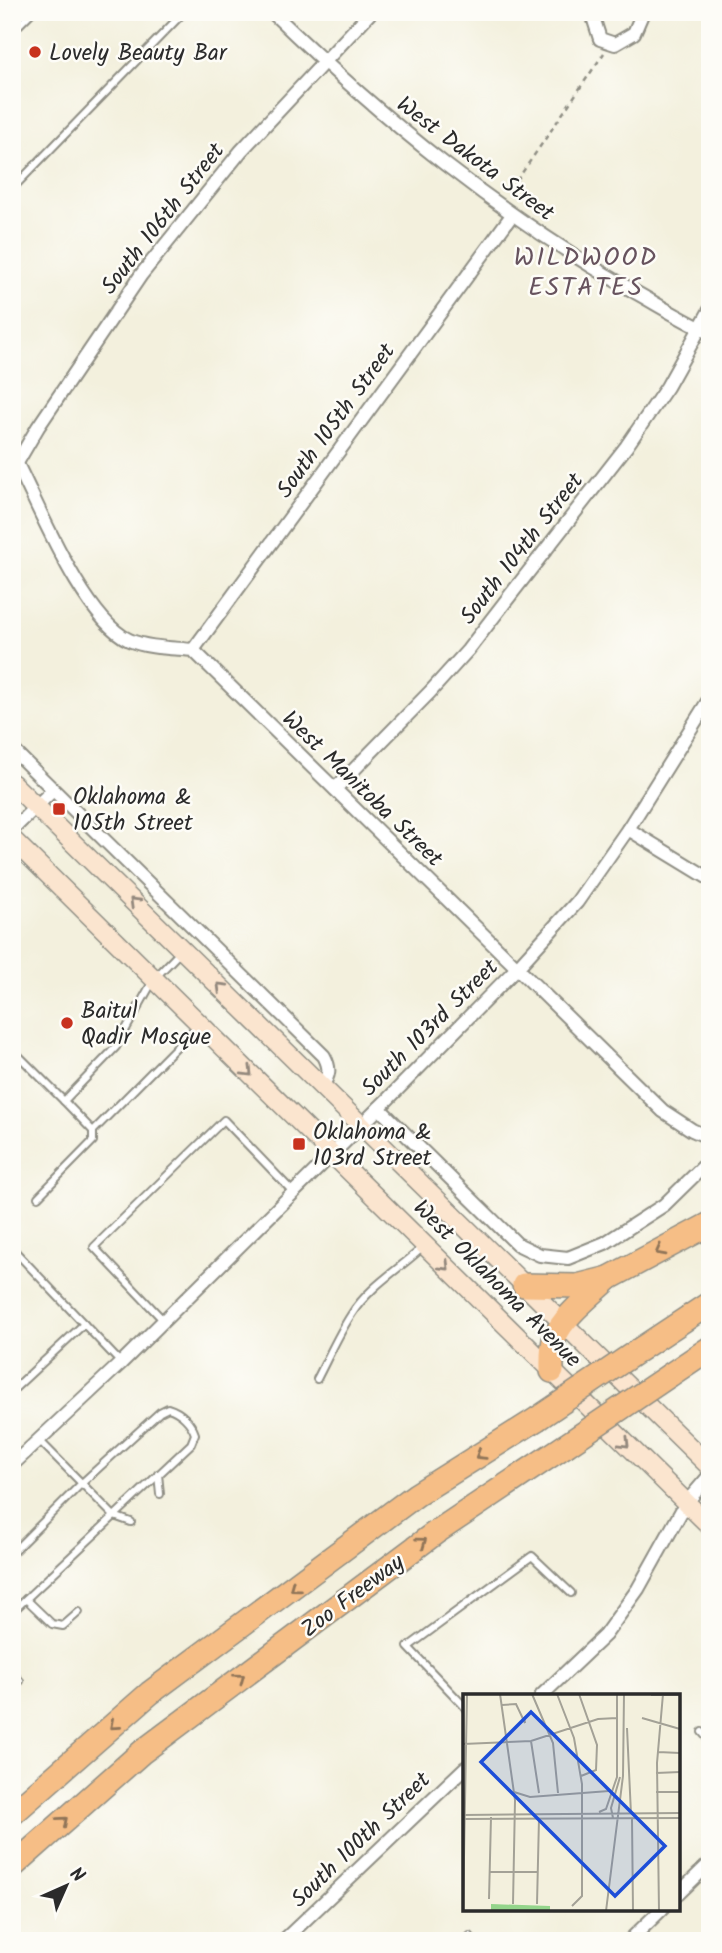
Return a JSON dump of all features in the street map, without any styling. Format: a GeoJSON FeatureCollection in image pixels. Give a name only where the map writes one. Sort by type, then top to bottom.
{"type":"FeatureCollection","features":[{"type":"Feature","properties":{"kind":"highway"},"geometry":{"type":"LineString","coordinates":[[524,1285],[577,1286],[609,1278],[710,1224]]}},
{"type":"Feature","properties":{"kind":"highway"},"geometry":{"type":"LineString","coordinates":[[552,1371],[555,1335],[609,1278]]}},
{"type":"Feature","properties":{"kind":"highway","name":"Zoo Freeway"},"geometry":{"type":"LineString","coordinates":[[12,1814],[150,1692],[416,1495],[537,1419],[710,1303]]}},
{"type":"Feature","properties":{"kind":"highway","name":"Zoo Freeway"},"geometry":{"type":"LineString","coordinates":[[12,1867],[153,1744],[435,1533],[710,1348]]}},
{"type":"Feature","properties":{"kind":"main road","name":"West Oklahoma Avenue"},"geometry":{"type":"LineString","coordinates":[[12,783],[710,1467]]}},
{"type":"Feature","properties":{"kind":"main road","name":"West Oklahoma Avenue"},"geometry":{"type":"LineString","coordinates":[[12,839],[710,1526]]}},
{"type":"Feature","properties":{"kind":"street","name":"West Dakota Street"},"geometry":{"type":"LineString","coordinates":[[272,12],[378,112],[447,168],[597,271],[705,331]]}},
{"type":"Feature","properties":{"kind":"street","name":"South 106th Street"},"geometry":{"type":"LineString","coordinates":[[15,467],[38,427],[141,275],[241,151],[371,12]]}},
{"type":"Feature","properties":{"kind":"street"},"geometry":{"type":"LineString","coordinates":[[595,12],[593,17],[600,40],[615,44],[634,33],[643,12]]}},
{"type":"Feature","properties":{"kind":"street","name":"South 105th Street"},"geometry":{"type":"LineString","coordinates":[[193,650],[512,215]]}},
{"type":"Feature","properties":{"kind":"street","name":"South 104th Street"},"geometry":{"type":"LineString","coordinates":[[335,789],[430,692],[475,640],[626,447],[705,331],[710,310]]}},
{"type":"Feature","properties":{"kind":"street"},"geometry":{"type":"LineString","coordinates":[[15,467],[77,583],[101,619],[129,640],[193,650]]}},
{"type":"Feature","properties":{"kind":"street","name":"West Manitoba Street"},"geometry":{"type":"LineString","coordinates":[[193,650],[663,1111],[710,1138]]}},
{"type":"Feature","properties":{"kind":"street","name":"South 103rd Street"},"geometry":{"type":"LineString","coordinates":[[12,1465],[164,1321],[517,968],[577,902],[628,829],[710,698]]}},
{"type":"Feature","properties":{"kind":"street"},"geometry":{"type":"LineString","coordinates":[[12,749],[324,1056],[330,1068],[322,1087]]}},
{"type":"Feature","properties":{"kind":"street"},"geometry":{"type":"LineString","coordinates":[[12,830],[53,790]]}},
{"type":"Feature","properties":{"kind":"street"},"geometry":{"type":"LineString","coordinates":[[628,829],[710,879]]}},
{"type":"Feature","properties":{"kind":"street","name":"West Oklahoma Avenue"},"geometry":{"type":"LineString","coordinates":[[379,1108],[517,1244],[540,1255],[568,1258],[605,1243],[664,1205],[710,1160]]}},
{"type":"Feature","properties":{"kind":"street"},"geometry":{"type":"LineString","coordinates":[[543,1694],[605,1635],[638,1589],[686,1503],[710,1475]]}},
{"type":"Feature","properties":{"kind":"street","name":"South 100th Street"},"geometry":{"type":"LineString","coordinates":[[283,1941],[463,1770]]}},
{"type":"Feature","properties":{"kind":"street"},"geometry":{"type":"LineString","coordinates":[[680,1892],[710,1863]]}},
{"type":"Feature","properties":{"kind":"street"},"geometry":{"type":"LineString","coordinates":[[629,1941],[660,1911]]}},
{"type":"Feature","properties":{"kind":"lane"},"geometry":{"type":"LineString","coordinates":[[12,32],[33,12]]}},
{"type":"Feature","properties":{"kind":"lane"},"geometry":{"type":"LineString","coordinates":[[12,189],[184,12]]}},
{"type":"Feature","properties":{"kind":"lane"},"geometry":{"type":"LineString","coordinates":[[64,1101],[116,1047],[154,979],[183,950]]}},
{"type":"Feature","properties":{"kind":"lane"},"geometry":{"type":"LineString","coordinates":[[93,1131],[200,1024]]}},
{"type":"Feature","properties":{"kind":"lane"},"geometry":{"type":"LineString","coordinates":[[12,1049],[93,1131],[93,1141],[38,1197]]}},
{"type":"Feature","properties":{"kind":"lane"},"geometry":{"type":"LineString","coordinates":[[164,1321],[94,1247],[224,1120],[293,1192]]}},
{"type":"Feature","properties":{"kind":"lane"},"geometry":{"type":"LineString","coordinates":[[317,1379],[352,1313],[389,1274],[403,1266],[425,1246]]}},
{"type":"Feature","properties":{"kind":"lane"},"geometry":{"type":"LineString","coordinates":[[12,1248],[121,1363]]}},
{"type":"Feature","properties":{"kind":"lane"},"geometry":{"type":"LineString","coordinates":[[12,1391],[84,1324]]}},
{"type":"Feature","properties":{"kind":"lane"},"geometry":{"type":"LineString","coordinates":[[12,1553],[82,1483],[160,1412],[168,1408],[177,1410],[192,1427],[195,1434],[191,1444],[12,1612]]}},
{"type":"Feature","properties":{"kind":"lane"},"geometry":{"type":"LineString","coordinates":[[39,1440],[114,1516],[131,1521]]}},
{"type":"Feature","properties":{"kind":"lane"},"geometry":{"type":"LineString","coordinates":[[158,1474],[160,1494]]}},
{"type":"Feature","properties":{"kind":"lane"},"geometry":{"type":"LineString","coordinates":[[463,1705],[408,1647],[532,1556],[571,1593]]}},
{"type":"Feature","properties":{"kind":"lane"},"geometry":{"type":"LineString","coordinates":[[26,1599],[52,1624],[63,1626],[79,1612]]}},
{"type":"Feature","properties":{"kind":"lane"},"geometry":{"type":"LineString","coordinates":[[12,1673],[20,1681]]}},
{"type":"Feature","properties":{"kind":"lane"},"geometry":{"type":"LineString","coordinates":[[702,1732],[710,1741]]}},
{"type":"Feature","properties":{"kind":"lane"},"geometry":{"type":"LineString","coordinates":[[465,1941],[470,1936],[474,1941]]}},
{"type":"Feature","properties":{"kind":"path"},"geometry":{"type":"LineString","coordinates":[[511,189],[603,58],[608,42]]}},
{"type":"Feature","properties":{"kind":"place","name":"Lovely Beauty Bar"},"geometry":{"type":"Point","coordinates":[35,52]}},
{"type":"Feature","properties":{"kind":"place","name":"Oklahoma & 105th Street"},"geometry":{"type":"Point","coordinates":[59,809]}},
{"type":"Feature","properties":{"kind":"place","name":"Baitul Qadir Mosque"},"geometry":{"type":"Point","coordinates":[67,1023]}},
{"type":"Feature","properties":{"kind":"place","name":"Oklahoma & 103rd Street"},"geometry":{"type":"Point","coordinates":[299,1144]}},
{"type":"Feature","properties":{"kind":"district","name":"WILDWOOD ESTATES"},"geometry":{"type":"Point","coordinates":[586,271]}}]}
